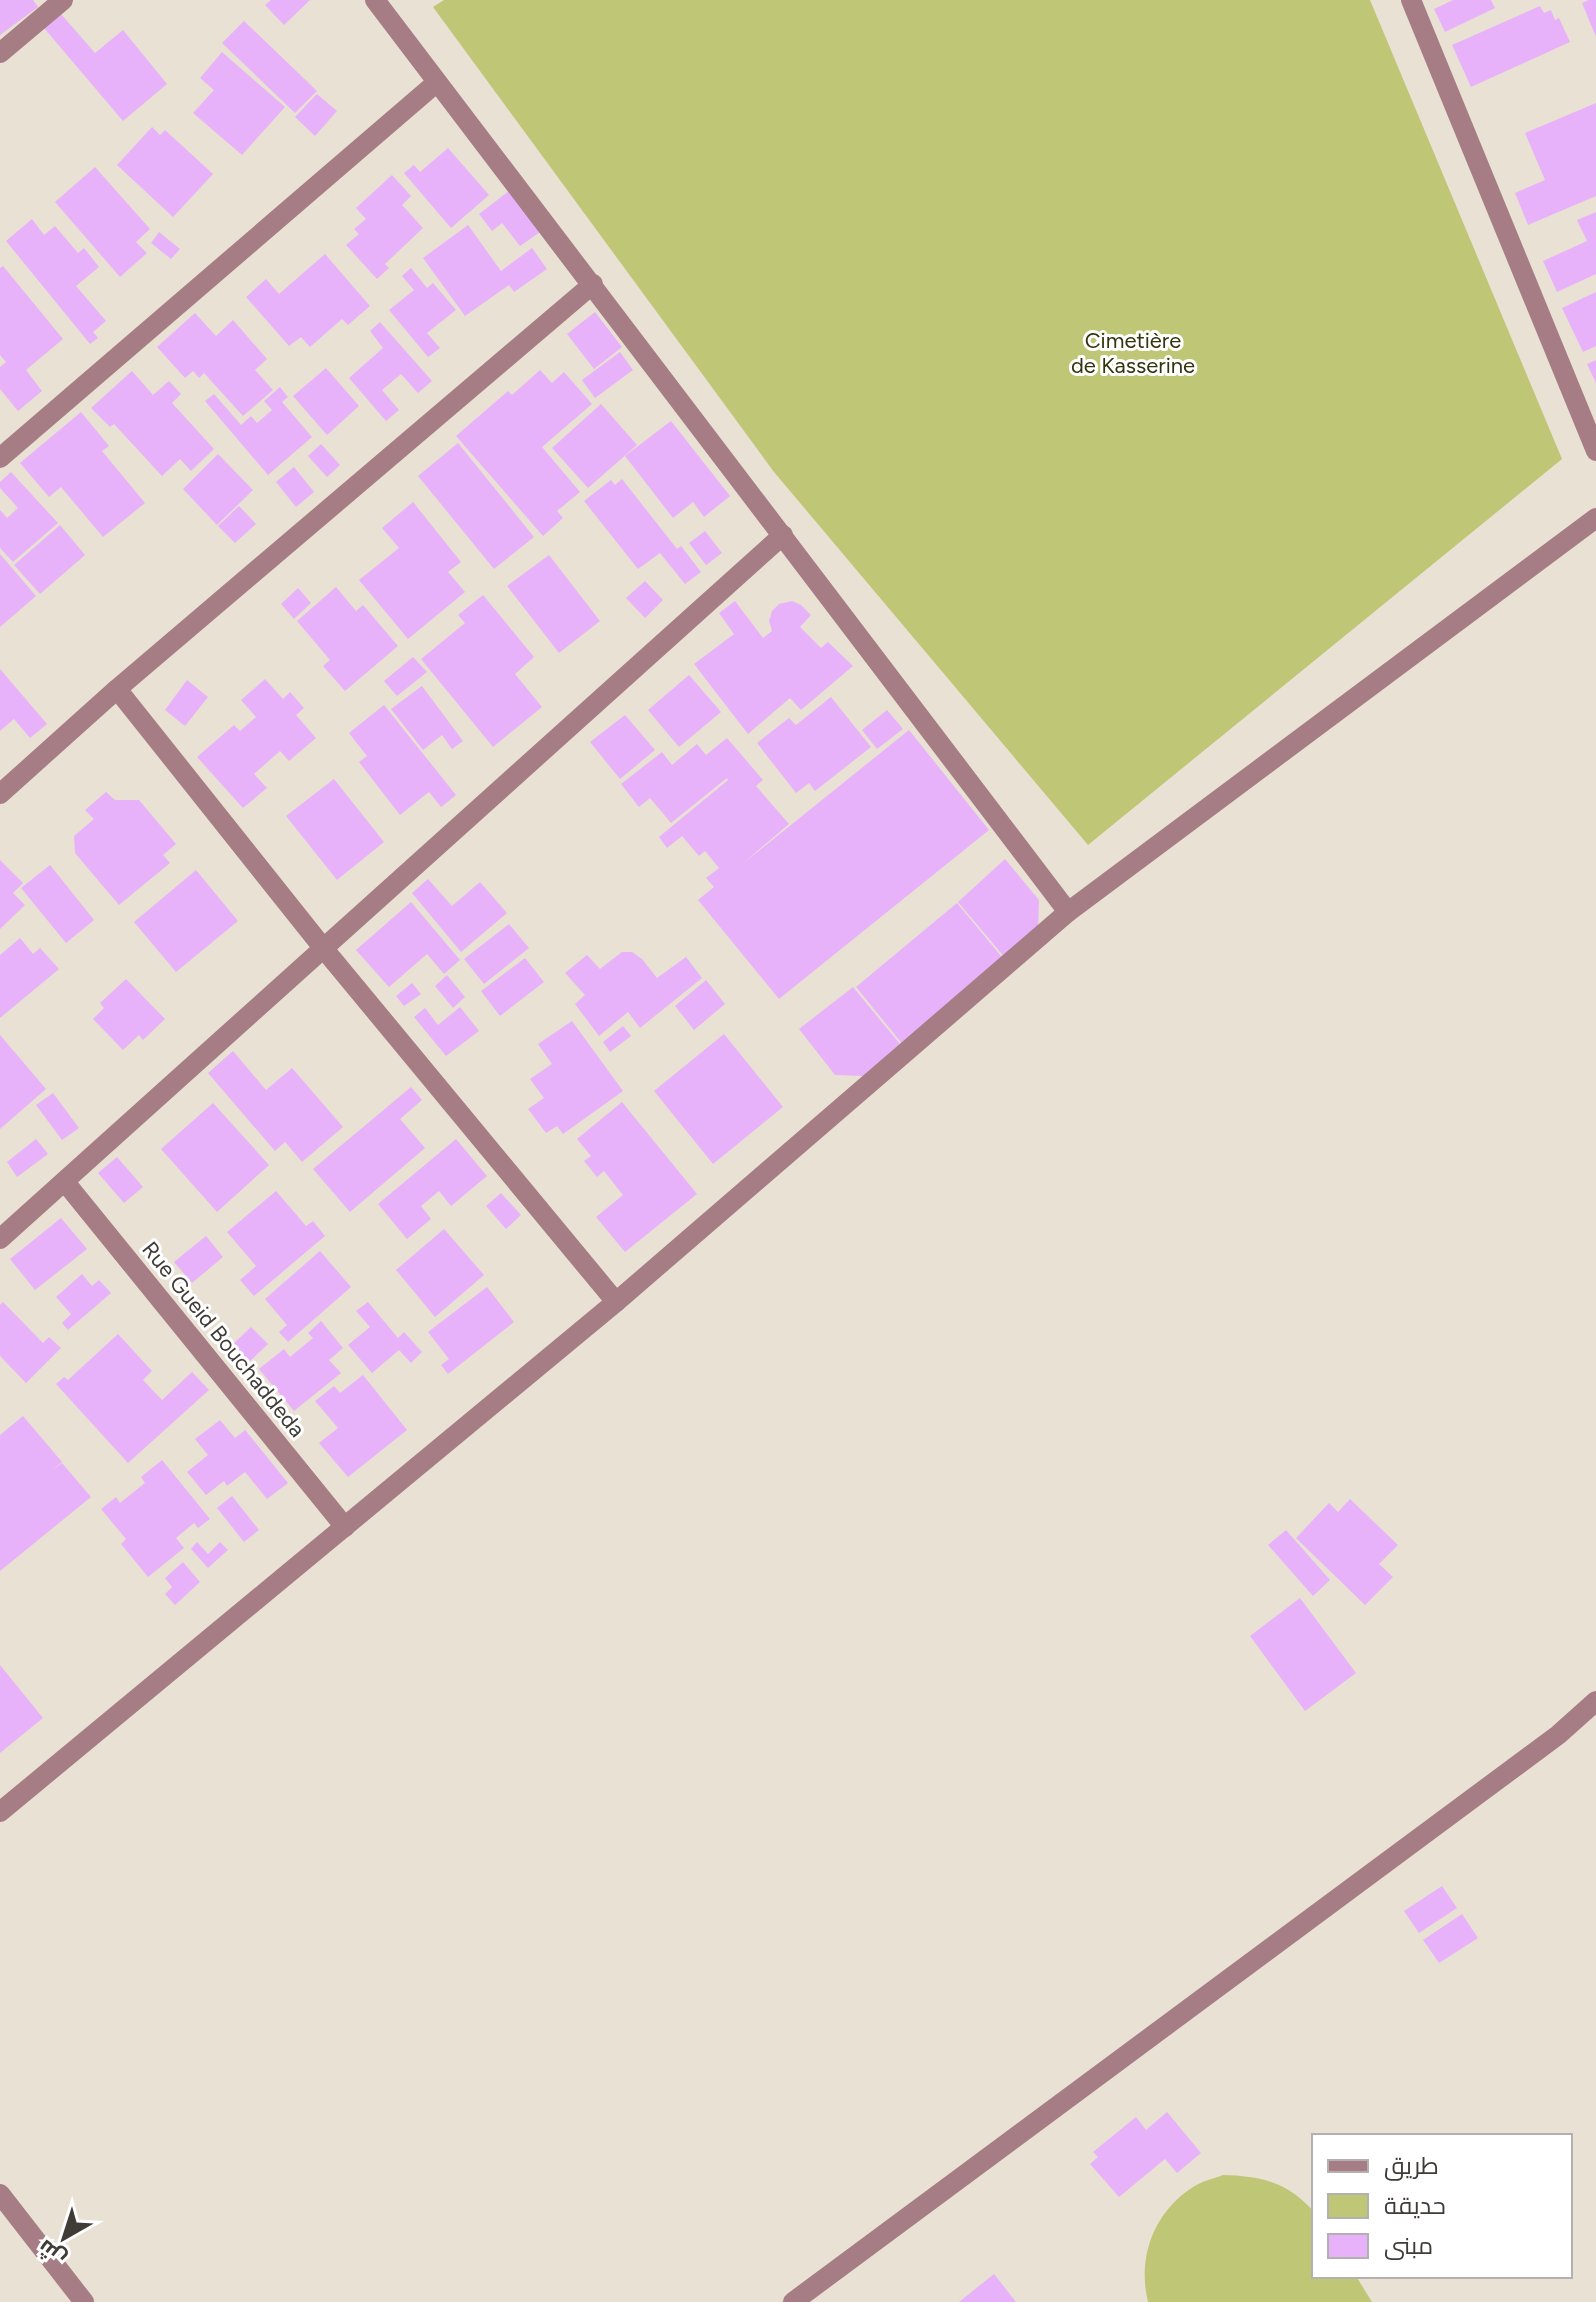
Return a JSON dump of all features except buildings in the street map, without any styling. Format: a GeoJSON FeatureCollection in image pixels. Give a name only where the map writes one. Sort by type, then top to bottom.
{"type":"FeatureCollection","features":[{"type":"Feature","properties":{"kind":"street"},"geometry":{"type":"LineString","coordinates":[[0,53],[63,0]]}},
{"type":"Feature","properties":{"kind":"street"},"geometry":{"type":"LineString","coordinates":[[375,0],[1068,912]]}},
{"type":"Feature","properties":{"kind":"street"},"geometry":{"type":"LineString","coordinates":[[1411,0],[1596,451]]}},
{"type":"Feature","properties":{"kind":"street"},"geometry":{"type":"LineString","coordinates":[[0,458],[436,83]]}},
{"type":"Feature","properties":{"kind":"street"},"geometry":{"type":"LineString","coordinates":[[0,794],[117,689],[593,284]]}},
{"type":"Feature","properties":{"kind":"street"},"geometry":{"type":"LineString","coordinates":[[0,1812],[616,1302],[1068,912],[1596,518]]}},
{"type":"Feature","properties":{"kind":"street"},"geometry":{"type":"LineString","coordinates":[[0,1239],[783,535]]}},
{"type":"Feature","properties":{"kind":"street"},"geometry":{"type":"LineString","coordinates":[[117,689],[324,949],[616,1302]]}},
{"type":"Feature","properties":{"kind":"street","name":"Rue Gueid Bouchaddeda"},"geometry":{"type":"LineString","coordinates":[[65,1182],[345,1527]]}},
{"type":"Feature","properties":{"kind":"street"},"geometry":{"type":"LineString","coordinates":[[793,2302],[1558,1735],[1596,1701]]}},
{"type":"Feature","properties":{"kind":"street"},"geometry":{"type":"LineString","coordinates":[[0,2194],[84,2302]]}},
{"type":"Feature","properties":{"kind":"green space","name":"Cimetière de Kasserine"},"geometry":{"type":"Polygon","coordinates":[[[444,0],[1370,0],[1562,459],[1088,845],[774,472],[433,7],[444,0]]]}},
{"type":"Feature","properties":{"kind":"green space"},"geometry":{"type":"Polygon","coordinates":[[[1223,2175],[1250,2177],[1284,2187],[1294,2194],[1312,2210],[1312,2278],[1357,2278],[1372,2302],[1148,2302],[1145,2269],[1152,2237],[1168,2209],[1179,2197],[1223,2175]]]}}]}
